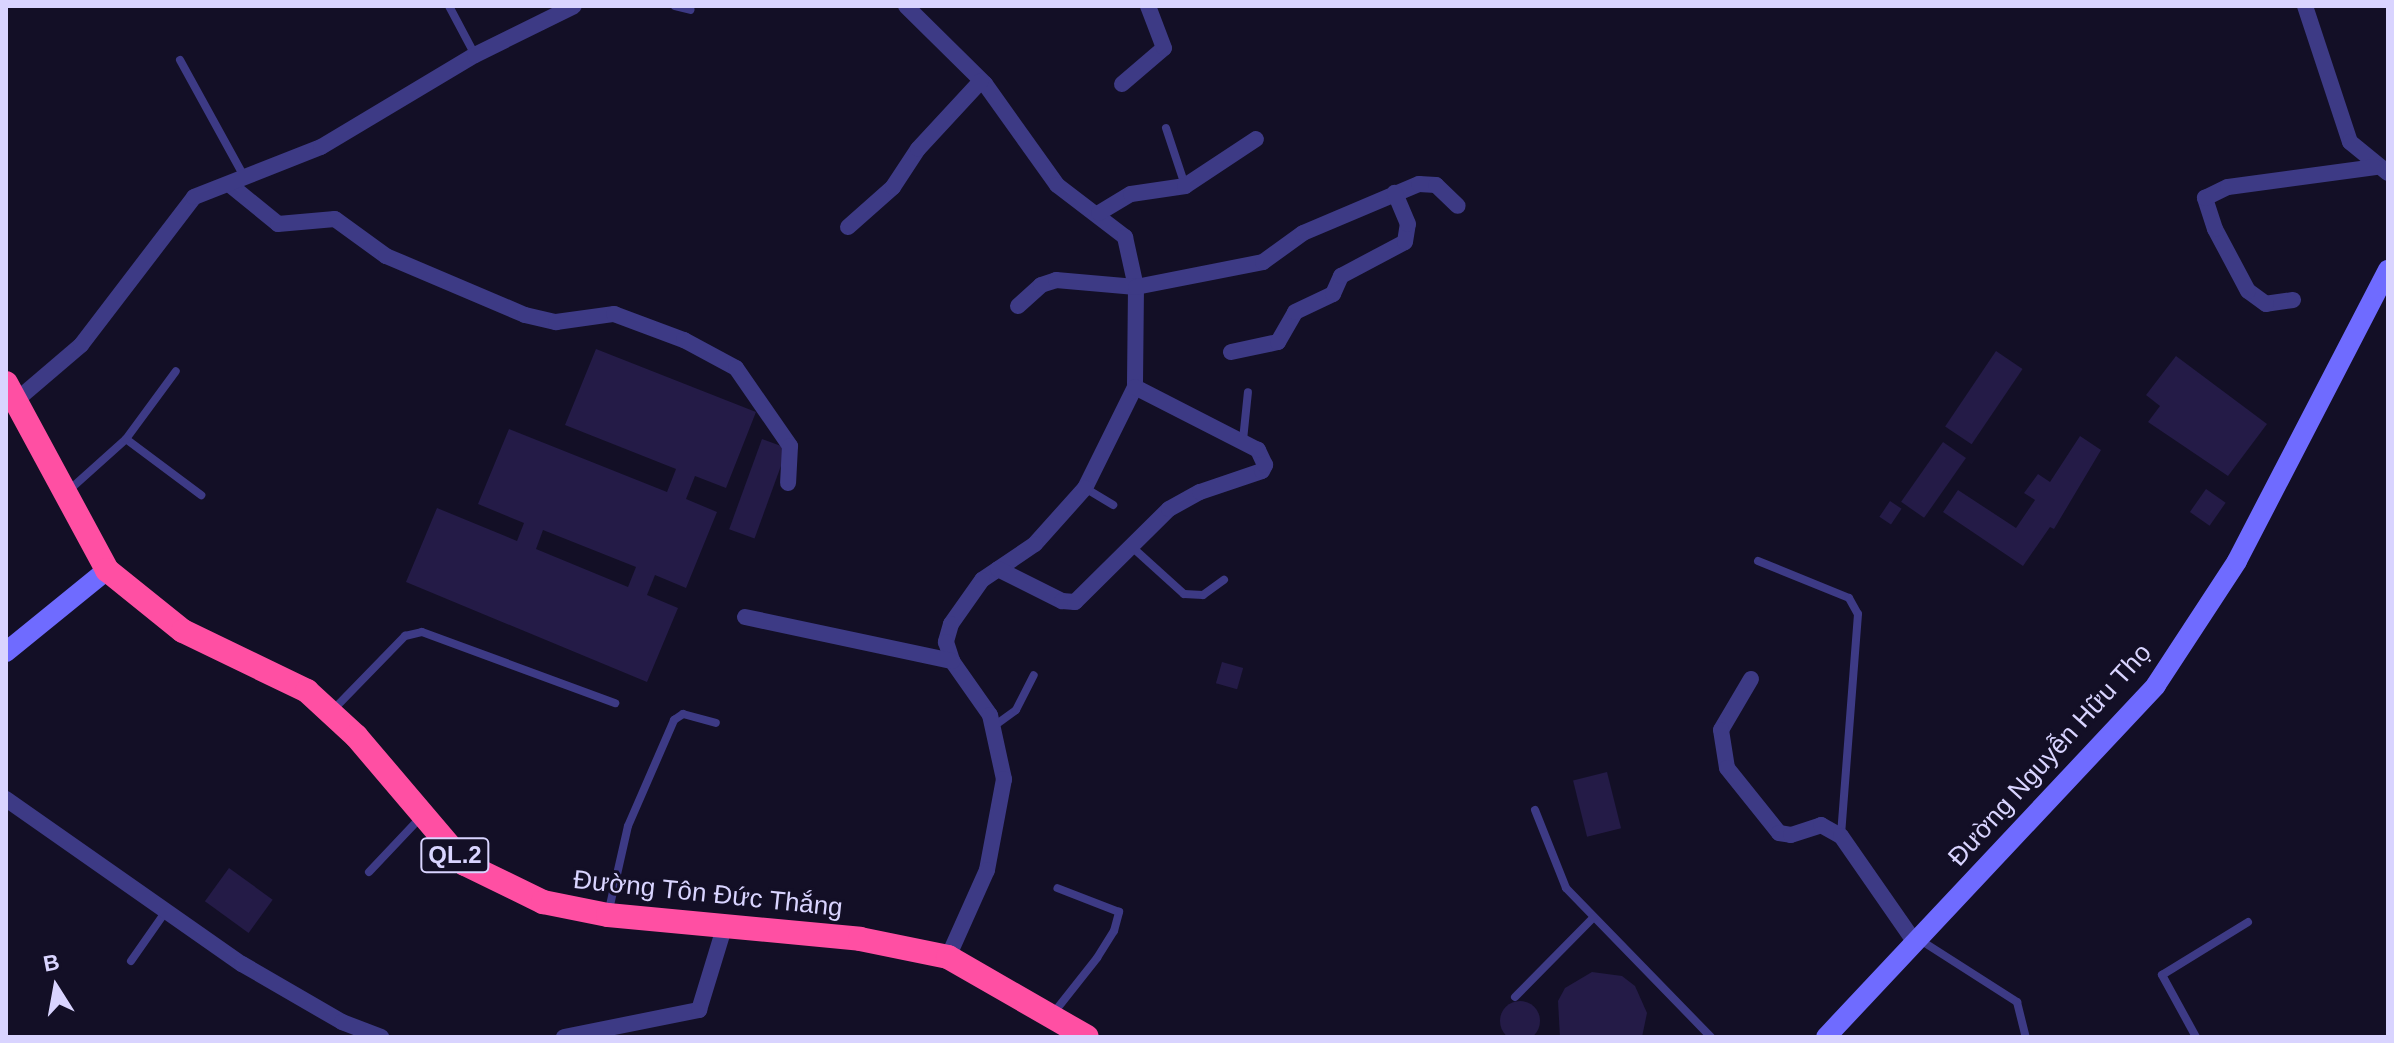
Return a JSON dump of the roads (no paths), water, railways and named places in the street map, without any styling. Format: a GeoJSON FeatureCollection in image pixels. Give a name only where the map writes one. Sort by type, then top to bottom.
{"type":"FeatureCollection","features":[{"type":"Feature","properties":{"kind":"highway","name":"Đường Tôn Đức Thắng"},"geometry":{"type":"LineString","coordinates":[[12,390],[107,570],[183,631],[307,691],[331,711],[465,864],[494,881],[543,902],[608,915],[860,939],[948,957],[1087,1037]]}},
{"type":"Feature","properties":{"kind":"main road","name":"Đường Nguyễn Hữu Thọ"},"geometry":{"type":"LineString","coordinates":[[1826,1037],[2156,685],[2237,561],[2388,270]]}},
{"type":"Feature","properties":{"kind":"main road"},"geometry":{"type":"LineString","coordinates":[[6,652],[107,570]]}},
{"type":"Feature","properties":{"kind":"street"},"geometry":{"type":"LineString","coordinates":[[12,390],[81,345],[181,209],[194,197],[321,147],[475,55],[574,6]]}},
{"type":"Feature","properties":{"kind":"street"},"geometry":{"type":"LineString","coordinates":[[906,6],[981,81],[1057,185],[1099,213],[1125,237],[1136,287],[1135,387],[1085,488],[1035,544],[971,592],[951,624],[946,642],[952,661],[994,726],[1004,779],[998,835],[948,957]]}},
{"type":"Feature","properties":{"kind":"street"},"geometry":{"type":"LineString","coordinates":[[1122,84],[1164,48],[1148,6]]}},
{"type":"Feature","properties":{"kind":"street"},"geometry":{"type":"LineString","coordinates":[[2305,6],[2350,142],[2382,170]]}},
{"type":"Feature","properties":{"kind":"street"},"geometry":{"type":"LineString","coordinates":[[848,227],[893,187],[918,149],[981,81]]}},
{"type":"Feature","properties":{"kind":"street"},"geometry":{"type":"LineString","coordinates":[[1099,213],[1131,194],[1185,186],[1256,139]]}},
{"type":"Feature","properties":{"kind":"street"},"geometry":{"type":"LineString","coordinates":[[2293,300],[2266,304],[2248,291],[2215,229],[2205,198],[2228,187],[2382,170]]}},
{"type":"Feature","properties":{"kind":"street"},"geometry":{"type":"LineString","coordinates":[[1018,306],[1041,285],[1056,280],[1136,287],[1263,262],[1303,233],[1395,193],[1429,182],[1458,206]]}},
{"type":"Feature","properties":{"kind":"street"},"geometry":{"type":"LineString","coordinates":[[229,184],[278,224],[335,219],[386,256],[525,315],[556,322],[614,314],[684,340],[736,368],[790,446],[788,483]]}},
{"type":"Feature","properties":{"kind":"street"},"geometry":{"type":"LineString","coordinates":[[1231,352],[1278,342],[1295,312],[1333,294],[1341,276],[1405,242],[1408,224],[1395,193]]}},
{"type":"Feature","properties":{"kind":"street"},"geometry":{"type":"LineString","coordinates":[[998,569],[1062,601],[1075,602],[1186,498],[1262,471],[1262,456],[1243,440],[1135,387]]}},
{"type":"Feature","properties":{"kind":"street"},"geometry":{"type":"LineString","coordinates":[[745,617],[952,661]]}},
{"type":"Feature","properties":{"kind":"street"},"geometry":{"type":"LineString","coordinates":[[1751,679],[1721,730],[1727,768],[1779,833],[1791,835],[1821,825],[1841,836],[1915,939]]}},
{"type":"Feature","properties":{"kind":"street"},"geometry":{"type":"LineString","coordinates":[[6,799],[267,978],[342,1022],[381,1037]]}},
{"type":"Feature","properties":{"kind":"street"},"geometry":{"type":"LineString","coordinates":[[564,1037],[699,1010],[724,928]]}},
{"type":"Feature","properties":{"kind":"lane"},"geometry":{"type":"LineString","coordinates":[[449,6],[475,55]]}},
{"type":"Feature","properties":{"kind":"lane"},"geometry":{"type":"LineString","coordinates":[[675,6],[691,10]]}},
{"type":"Feature","properties":{"kind":"lane"},"geometry":{"type":"LineString","coordinates":[[180,60],[245,178]]}},
{"type":"Feature","properties":{"kind":"lane"},"geometry":{"type":"LineString","coordinates":[[1166,128],[1185,186]]}},
{"type":"Feature","properties":{"kind":"lane"},"geometry":{"type":"LineString","coordinates":[[67,492],[126,439],[176,371]]}},
{"type":"Feature","properties":{"kind":"lane"},"geometry":{"type":"LineString","coordinates":[[1243,440],[1248,392]]}},
{"type":"Feature","properties":{"kind":"lane"},"geometry":{"type":"LineString","coordinates":[[126,439],[201,495]]}},
{"type":"Feature","properties":{"kind":"lane"},"geometry":{"type":"LineString","coordinates":[[1085,488],[1113,505]]}},
{"type":"Feature","properties":{"kind":"lane"},"geometry":{"type":"LineString","coordinates":[[1132,547],[1184,594],[1203,595],[1224,580]]}},
{"type":"Feature","properties":{"kind":"lane"},"geometry":{"type":"LineString","coordinates":[[1758,561],[1849,598],[1858,614],[1841,836]]}},
{"type":"Feature","properties":{"kind":"lane"},"geometry":{"type":"LineString","coordinates":[[331,711],[405,636],[422,632],[615,703]]}},
{"type":"Feature","properties":{"kind":"lane"},"geometry":{"type":"LineString","coordinates":[[994,726],[1016,710],[1034,675]]}},
{"type":"Feature","properties":{"kind":"lane"},"geometry":{"type":"LineString","coordinates":[[608,915],[628,826],[674,720],[683,714],[716,723]]}},
{"type":"Feature","properties":{"kind":"lane"},"geometry":{"type":"LineString","coordinates":[[1535,810],[1551,862],[1566,888],[1711,1037]]}},
{"type":"Feature","properties":{"kind":"lane"},"geometry":{"type":"LineString","coordinates":[[369,872],[421,816]]}},
{"type":"Feature","properties":{"kind":"lane"},"geometry":{"type":"LineString","coordinates":[[1051,1016],[1097,958],[1114,931],[1119,912],[1057,888]]}},
{"type":"Feature","properties":{"kind":"lane"},"geometry":{"type":"LineString","coordinates":[[131,961],[166,911]]}},
{"type":"Feature","properties":{"kind":"lane"},"geometry":{"type":"LineString","coordinates":[[1515,997],[1594,917]]}},
{"type":"Feature","properties":{"kind":"lane"},"geometry":{"type":"LineString","coordinates":[[2196,1037],[2162,975],[2248,922]]}},
{"type":"Feature","properties":{"kind":"lane"},"geometry":{"type":"LineString","coordinates":[[1915,939],[2017,1002],[2026,1037]]}}]}
